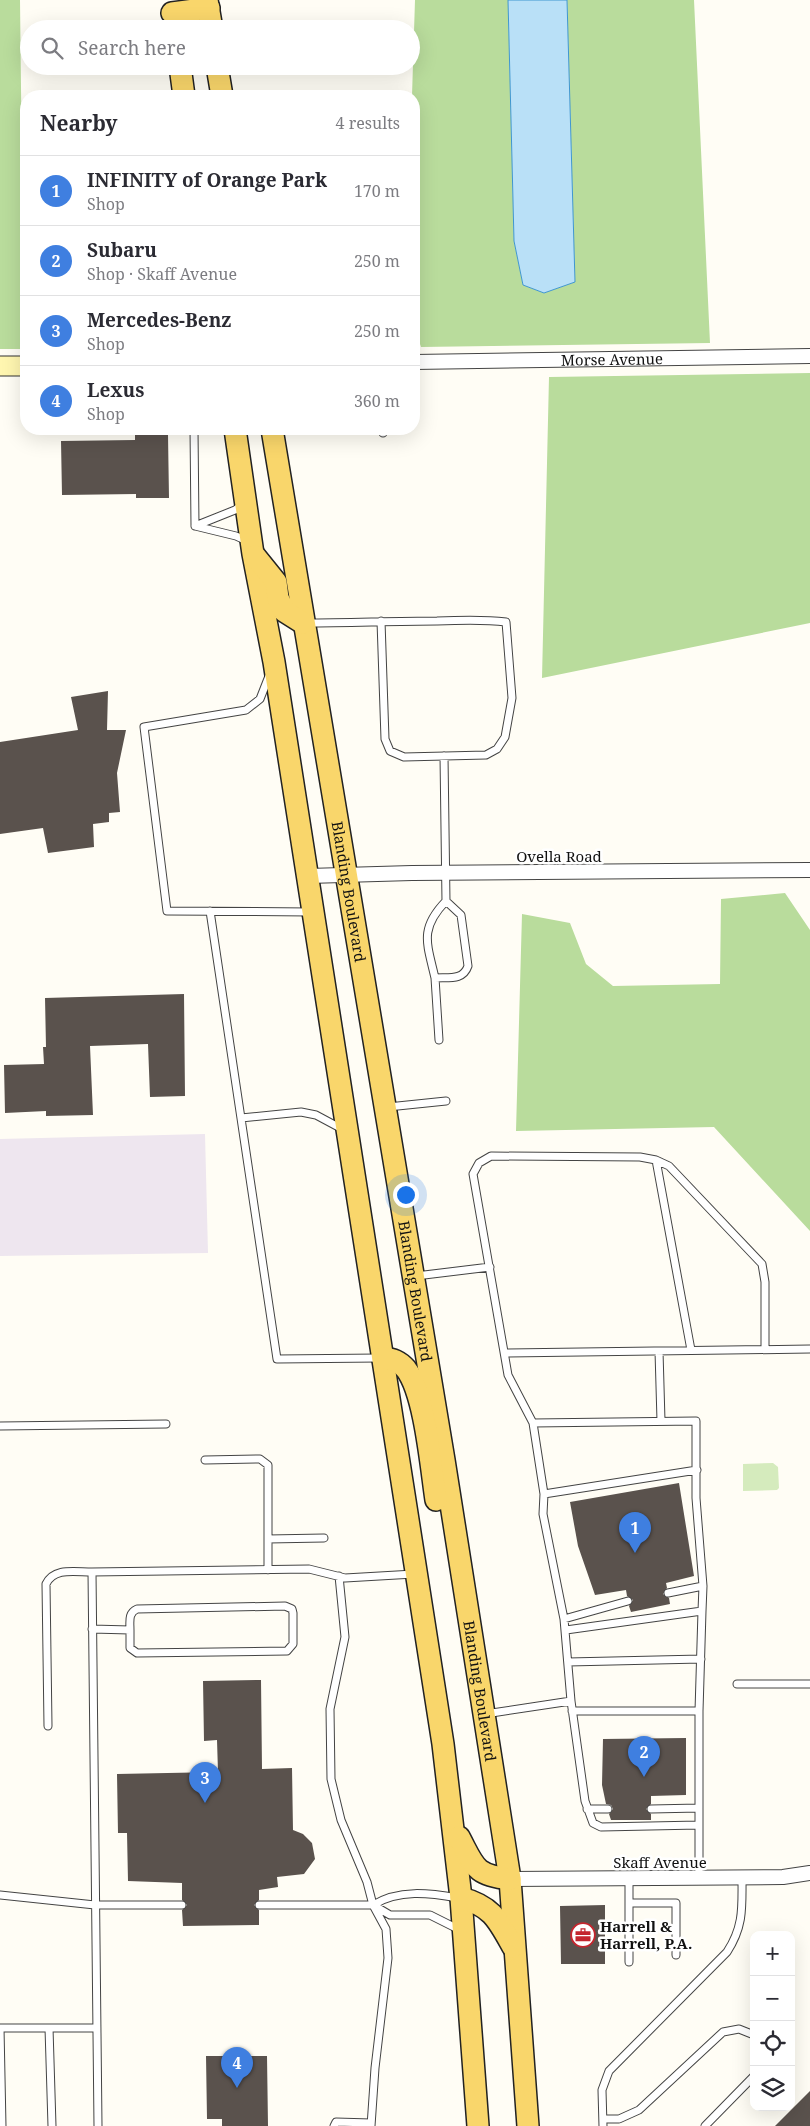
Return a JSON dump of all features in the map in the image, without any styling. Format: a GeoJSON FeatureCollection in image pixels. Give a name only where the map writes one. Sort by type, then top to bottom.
{"type":"FeatureCollection","features":[{"type":"Feature","properties":{"kind":"main road"},"geometry":{"type":"LineString","coordinates":[[172,14],[209,12]]}},
{"type":"Feature","properties":{"kind":"main road"},"geometry":{"type":"LineString","coordinates":[[181,75],[183,90]]}},
{"type":"Feature","properties":{"kind":"main road"},"geometry":{"type":"LineString","coordinates":[[218,75],[221,90]]}},
{"type":"Feature","properties":{"kind":"main road"},"geometry":{"type":"LineString","coordinates":[[236,435],[252,549],[274,662],[308,876],[417,1574],[454,1825],[478,2126]]}},
{"type":"Feature","properties":{"kind":"main road","name":"Blanding Boulevard"},"geometry":{"type":"LineString","coordinates":[[273,435],[465,1587],[510,1879],[528,2126]]}},
{"type":"Feature","properties":{"kind":"main road"},"geometry":{"type":"LineString","coordinates":[[252,549],[276,582],[278,598],[284,611],[303,623]]}},
{"type":"Feature","properties":{"kind":"main road"},"geometry":{"type":"LineString","coordinates":[[383,1358],[394,1359],[401,1364],[409,1375],[416,1392],[443,1540],[465,1587]]}},
{"type":"Feature","properties":{"kind":"main road"},"geometry":{"type":"LineString","coordinates":[[454,1825],[476,1868],[488,1877],[510,1879]]}},
{"type":"Feature","properties":{"kind":"main road"},"geometry":{"type":"LineString","coordinates":[[461,1898],[479,1903],[495,1916],[516,1954]]}},
{"type":"Feature","properties":{"kind":"street","name":"Morse Avenue"},"geometry":{"type":"LineString","coordinates":[[420,362],[810,356]]}},
{"type":"Feature","properties":{"kind":"street"},"geometry":{"type":"LineString","coordinates":[[0,366],[20,366]]}},
{"type":"Feature","properties":{"kind":"street","name":"Ovella Road"},"geometry":{"type":"LineString","coordinates":[[308,876],[810,870]]}},
{"type":"Feature","properties":{"kind":"street","name":"Skaff Avenue"},"geometry":{"type":"LineString","coordinates":[[510,1879],[783,1877],[810,1873]]}},
{"type":"Feature","properties":{"kind":"lane"},"geometry":{"type":"LineString","coordinates":[[194,435],[195,526]]}},
{"type":"Feature","properties":{"kind":"lane"},"geometry":{"type":"LineString","coordinates":[[195,526],[235,510],[246,502]]}},
{"type":"Feature","properties":{"kind":"lane"},"geometry":{"type":"LineString","coordinates":[[195,526],[236,536],[252,549]]}},
{"type":"Feature","properties":{"kind":"lane"},"geometry":{"type":"LineString","coordinates":[[303,623],[381,621],[506,622],[512,698],[505,737],[497,749],[486,755],[404,758],[390,751],[385,739],[381,621]]}},
{"type":"Feature","properties":{"kind":"lane"},"geometry":{"type":"LineString","coordinates":[[274,662],[260,699],[246,710],[144,727],[168,911],[313,912]]}},
{"type":"Feature","properties":{"kind":"lane"},"geometry":{"type":"LineString","coordinates":[[435,978],[461,976],[465,974],[468,966],[460,915],[446,901],[444,756]]}},
{"type":"Feature","properties":{"kind":"lane"},"geometry":{"type":"LineString","coordinates":[[439,1040],[435,978],[428,946],[428,927],[432,915],[446,901]]}},
{"type":"Feature","properties":{"kind":"lane"},"geometry":{"type":"LineString","coordinates":[[210,911],[277,1358],[383,1358]]}},
{"type":"Feature","properties":{"kind":"lane"},"geometry":{"type":"LineString","coordinates":[[385,1108],[446,1101]]}},
{"type":"Feature","properties":{"kind":"lane"},"geometry":{"type":"LineString","coordinates":[[241,1118],[301,1112],[316,1115],[348,1132]]}},
{"type":"Feature","properties":{"kind":"lane"},"geometry":{"type":"LineString","coordinates":[[699,1825],[601,1827],[593,1823],[587,1809],[572,1711],[566,1630],[543,1514],[544,1494],[533,1423],[508,1375],[473,1174],[479,1163],[491,1156],[640,1157],[656,1160],[670,1166],[762,1264],[765,1282],[765,1349]]}},
{"type":"Feature","properties":{"kind":"lane"},"geometry":{"type":"LineString","coordinates":[[656,1160],[691,1350]]}},
{"type":"Feature","properties":{"kind":"lane"},"geometry":{"type":"LineString","coordinates":[[413,1276],[490,1268]]}},
{"type":"Feature","properties":{"kind":"lane"},"geometry":{"type":"LineString","coordinates":[[505,1353],[810,1349]]}},
{"type":"Feature","properties":{"kind":"lane"},"geometry":{"type":"LineString","coordinates":[[659,1351],[661,1421]]}},
{"type":"Feature","properties":{"kind":"lane"},"geometry":{"type":"LineString","coordinates":[[533,1423],[696,1421],[696,1498],[703,1586],[699,1711],[699,1878]]}},
{"type":"Feature","properties":{"kind":"lane"},"geometry":{"type":"LineString","coordinates":[[0,1426],[166,1424]]}},
{"type":"Feature","properties":{"kind":"lane"},"geometry":{"type":"LineString","coordinates":[[205,1460],[260,1459],[268,1465],[268,1570]]}},
{"type":"Feature","properties":{"kind":"lane"},"geometry":{"type":"LineString","coordinates":[[544,1494],[697,1470]]}},
{"type":"Feature","properties":{"kind":"lane"},"geometry":{"type":"LineString","coordinates":[[268,1540],[324,1538]]}},
{"type":"Feature","properties":{"kind":"lane"},"geometry":{"type":"LineString","coordinates":[[48,1726],[46,1584],[56,1572],[316,1570],[352,1578],[417,1574]]}},
{"type":"Feature","properties":{"kind":"lane"},"geometry":{"type":"LineString","coordinates":[[92,1572],[98,2126]]}},
{"type":"Feature","properties":{"kind":"lane"},"geometry":{"type":"LineString","coordinates":[[334,2126],[336,2122],[371,2124],[375,2068],[387,1983],[388,1958],[386,1929],[373,1905],[367,1882],[341,1820],[331,1779],[330,1709],[345,1638],[339,1576]]}},
{"type":"Feature","properties":{"kind":"lane"},"geometry":{"type":"LineString","coordinates":[[668,1594],[703,1586]]}},
{"type":"Feature","properties":{"kind":"lane"},"geometry":{"type":"LineString","coordinates":[[564,1619],[628,1601]]}},
{"type":"Feature","properties":{"kind":"lane"},"geometry":{"type":"LineString","coordinates":[[285,1606],[292,1609],[293,1613],[293,1644],[287,1651],[137,1653],[130,1648],[130,1630],[130,1616],[132,1611],[137,1609],[285,1606]]}},
{"type":"Feature","properties":{"kind":"lane"},"geometry":{"type":"LineString","coordinates":[[566,1630],[702,1611]]}},
{"type":"Feature","properties":{"kind":"lane"},"geometry":{"type":"LineString","coordinates":[[92,1629],[130,1630]]}},
{"type":"Feature","properties":{"kind":"lane"},"geometry":{"type":"LineString","coordinates":[[568,1662],[701,1659]]}},
{"type":"Feature","properties":{"kind":"lane"},"geometry":{"type":"LineString","coordinates":[[737,1684],[810,1684]]}},
{"type":"Feature","properties":{"kind":"lane"},"geometry":{"type":"LineString","coordinates":[[485,1714],[571,1701]]}},
{"type":"Feature","properties":{"kind":"lane"},"geometry":{"type":"LineString","coordinates":[[572,1711],[699,1711]]}},
{"type":"Feature","properties":{"kind":"lane"},"geometry":{"type":"LineString","coordinates":[[651,1809],[699,1808]]}},
{"type":"Feature","properties":{"kind":"lane"},"geometry":{"type":"LineString","coordinates":[[587,1809],[608,1809]]}},
{"type":"Feature","properties":{"kind":"lane"},"geometry":{"type":"LineString","coordinates":[[742,1877],[741,1922],[737,1937],[727,1952],[609,2071],[602,2090],[603,2123],[619,2120],[639,2110],[723,2032],[739,2029],[750,2033]]}},
{"type":"Feature","properties":{"kind":"lane"},"geometry":{"type":"LineString","coordinates":[[629,1878],[629,1962]]}},
{"type":"Feature","properties":{"kind":"lane"},"geometry":{"type":"LineString","coordinates":[[373,1905],[388,1896],[396,1895],[429,1893],[461,1898]]}},
{"type":"Feature","properties":{"kind":"lane"},"geometry":{"type":"LineString","coordinates":[[0,1895],[95,1905],[182,1905]]}},
{"type":"Feature","properties":{"kind":"lane"},"geometry":{"type":"LineString","coordinates":[[629,1903],[676,1903],[676,1955]]}},
{"type":"Feature","properties":{"kind":"lane"},"geometry":{"type":"LineString","coordinates":[[259,1905],[373,1905],[390,1915],[430,1915],[464,1932]]}},
{"type":"Feature","properties":{"kind":"lane"},"geometry":{"type":"LineString","coordinates":[[2,2126],[0,2028],[97,2028]]}},
{"type":"Feature","properties":{"kind":"lane"},"geometry":{"type":"LineString","coordinates":[[50,2028],[52,2126]]}},
{"type":"Feature","properties":{"kind":"lane"},"geometry":{"type":"LineString","coordinates":[[705,2126],[750,2080]]}},
{"type":"Feature","properties":{"kind":"shaded area"},"geometry":{"type":"Polygon","coordinates":[[[205,1134],[208,1253],[0,1256],[0,1139],[205,1134]]]}},
{"type":"Feature","properties":{"kind":"green space"},"geometry":{"type":"Polygon","coordinates":[[[0,0],[20,0],[20,349],[0,349],[0,0]]]}},
{"type":"Feature","properties":{"kind":"green space"},"geometry":{"type":"Polygon","coordinates":[[[415,0],[508,0],[514,241],[523,285],[544,293],[575,282],[567,0],[694,0],[710,343],[421,347],[420,90],[412,90],[413,75],[420,75],[420,20],[414,20],[415,0]]]}},
{"type":"Feature","properties":{"kind":"green space"},"geometry":{"type":"Polygon","coordinates":[[[810,373],[810,623],[542,678],[549,377],[810,373]]]}},
{"type":"Feature","properties":{"kind":"green space"},"geometry":{"type":"Polygon","coordinates":[[[785,893],[810,930],[810,1231],[714,1127],[516,1131],[522,914],[570,923],[586,964],[613,986],[720,984],[721,899],[785,893]]]}},
{"type":"Feature","properties":{"kind":"green space"},"geometry":{"type":"Polygon","coordinates":[[[773,1463],[778,1467],[779,1488],[777,1490],[743,1491],[743,1464],[773,1463]]]}},
{"type":"Feature","properties":{"kind":"water"},"geometry":{"type":"Polygon","coordinates":[[[508,0],[567,0],[575,282],[544,293],[523,285],[514,241],[508,0]]]}},
{"type":"Feature","properties":{"kind":"building"},"geometry":{"type":"Polygon","coordinates":[[[135,435],[168,435],[169,498],[136,498],[136,494],[62,495],[61,441],[135,440],[135,435]]]}},
{"type":"Feature","properties":{"kind":"building"},"geometry":{"type":"Polygon","coordinates":[[[108,691],[107,730],[126,730],[117,773],[120,812],[109,813],[109,822],[93,824],[94,847],[48,853],[43,828],[0,834],[0,742],[78,730],[71,697],[108,691]]]}},
{"type":"Feature","properties":{"kind":"building"},"geometry":{"type":"Polygon","coordinates":[[[184,994],[185,1096],[150,1097],[148,1044],[90,1046],[93,1115],[46,1116],[46,1111],[5,1113],[4,1065],[44,1064],[43,1047],[46,1047],[45,998],[184,994]]]}},
{"type":"Feature","properties":{"kind":"building"},"geometry":{"type":"Polygon","coordinates":[[[679,1483],[694,1576],[666,1583],[667,1588],[663,1594],[669,1598],[670,1604],[631,1612],[629,1606],[633,1600],[627,1596],[626,1590],[595,1595],[578,1546],[570,1502],[679,1483]]]}},
{"type":"Feature","properties":{"kind":"building"},"geometry":{"type":"Polygon","coordinates":[[[261,1680],[262,1769],[292,1768],[293,1830],[303,1834],[312,1843],[315,1859],[304,1874],[277,1877],[278,1887],[259,1890],[259,1900],[254,1905],[259,1910],[259,1925],[183,1926],[182,1910],[187,1905],[182,1900],[182,1883],[128,1881],[127,1833],[118,1833],[117,1774],[218,1772],[217,1740],[204,1741],[203,1681],[261,1680]]]}},
{"type":"Feature","properties":{"kind":"building"},"geometry":{"type":"Polygon","coordinates":[[[686,1738],[686,1795],[651,1796],[651,1804],[646,1809],[651,1814],[651,1820],[611,1820],[609,1814],[613,1809],[611,1805],[606,1804],[602,1785],[603,1739],[686,1738]]]}},
{"type":"Feature","properties":{"kind":"building","name":"Harrell & Harrell, P.A."},"geometry":{"type":"Polygon","coordinates":[[[605,1905],[605,1964],[561,1964],[560,1906],[605,1905]]]}},
{"type":"Feature","properties":{"kind":"building"},"geometry":{"type":"Polygon","coordinates":[[[206,2056],[267,2056],[268,2126],[222,2126],[222,2119],[207,2119],[206,2056]]]}},
{"type":"Feature","properties":{"kind":"building"},"geometry":{"type":"Polygon","coordinates":[[[810,2091],[810,2126],[775,2126],[790,2111],[795,2111],[795,2106],[810,2091]]]}},
{"type":"Feature","properties":{"kind":"place","name":"INFINITY of Orange Park"},"geometry":{"type":"Point","coordinates":[635,1553]}},
{"type":"Feature","properties":{"kind":"place","name":"Subaru"},"geometry":{"type":"Point","coordinates":[644,1777]}},
{"type":"Feature","properties":{"kind":"place","name":"Mercedes-Benz"},"geometry":{"type":"Point","coordinates":[205,1803]}},
{"type":"Feature","properties":{"kind":"place","name":"Harrell & Harrell, P.A."},"geometry":{"type":"Point","coordinates":[583,1935]}},
{"type":"Feature","properties":{"kind":"place","name":"Lexus"},"geometry":{"type":"Point","coordinates":[237,2088]}}]}
